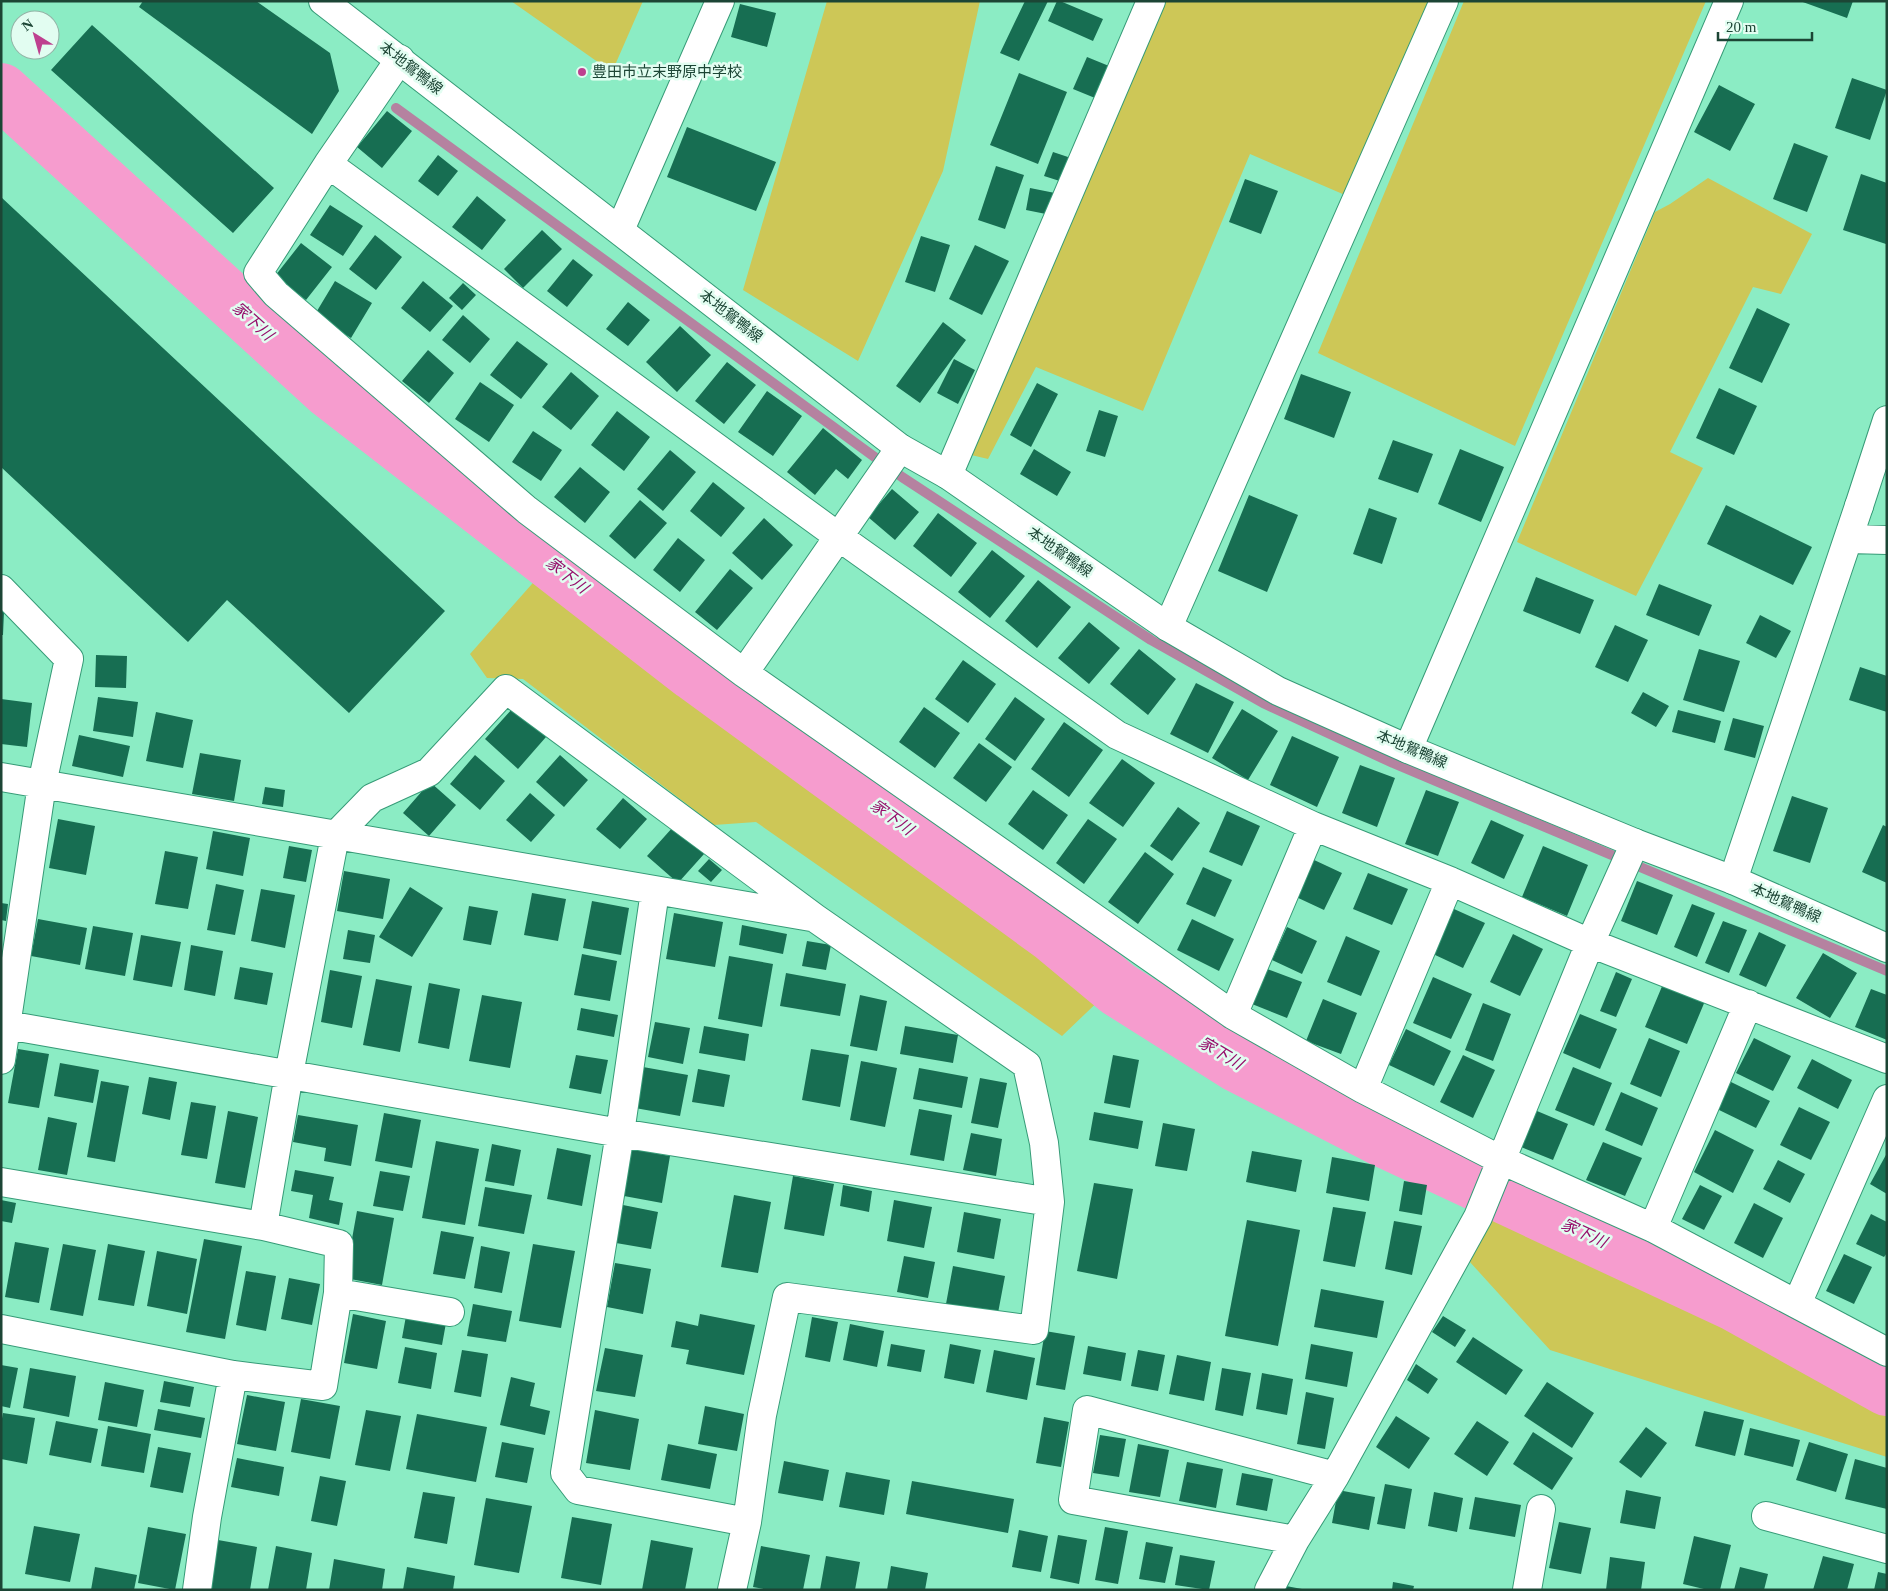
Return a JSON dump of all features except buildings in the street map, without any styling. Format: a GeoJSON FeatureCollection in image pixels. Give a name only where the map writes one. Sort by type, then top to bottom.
{"type":"FeatureCollection","features":[{"type":"Feature","properties":{"kind":"street","name":"本地鴛鴨線"},"geometry":{"type":"LineString","coordinates":[[324,1],[900,448],[948,475],[1168,627],[1278,691],[1408,748],[1635,843],[1733,880],[1887,948]]}},
{"type":"Feature","properties":{"kind":"street"},"geometry":{"type":"LineString","coordinates":[[620,230],[720,1]]}},
{"type":"Feature","properties":{"kind":"street"},"geometry":{"type":"LineString","coordinates":[[948,475],[1151,1]]}},
{"type":"Feature","properties":{"kind":"street"},"geometry":{"type":"LineString","coordinates":[[1168,627],[1444,1]]}},
{"type":"Feature","properties":{"kind":"street"},"geometry":{"type":"LineString","coordinates":[[1408,748],[1728,1]]}},
{"type":"Feature","properties":{"kind":"street"},"geometry":{"type":"LineString","coordinates":[[400,59],[328,164],[258,273],[276,294],[527,510],[744,673],[1233,1015],[1363,1089],[1501,1160],[1653,1228],[1887,1352]]}},
{"type":"Feature","properties":{"kind":"street"},"geometry":{"type":"LineString","coordinates":[[328,164],[839,537],[1117,735],[1313,826],[1450,881],[1590,943],[1887,1059]]}},
{"type":"Feature","properties":{"kind":"street"},"geometry":{"type":"LineString","coordinates":[[1733,880],[1849,539],[1887,420]]}},
{"type":"Feature","properties":{"kind":"street"},"geometry":{"type":"LineString","coordinates":[[744,673],[900,448]]}},
{"type":"Feature","properties":{"kind":"street"},"geometry":{"type":"LineString","coordinates":[[1849,539],[1887,540]]}},
{"type":"Feature","properties":{"kind":"street"},"geometry":{"type":"LineString","coordinates":[[1,590],[69,660],[42,784],[4,1024],[1,1060]]}},
{"type":"Feature","properties":{"kind":"street"},"geometry":{"type":"LineString","coordinates":[[264,1226],[289,1074],[334,836],[372,798],[429,772],[506,689],[815,918],[1027,1065],[1044,1143],[1050,1202],[1034,1330],[787,1297],[762,1415],[747,1522],[732,1590]]}},
{"type":"Feature","properties":{"kind":"street"},"geometry":{"type":"LineString","coordinates":[[1,778],[815,918]]}},
{"type":"Feature","properties":{"kind":"street"},"geometry":{"type":"LineString","coordinates":[[1233,1015],[1313,826]]}},
{"type":"Feature","properties":{"kind":"street"},"geometry":{"type":"LineString","coordinates":[[1269,1590],[1295,1540],[1335,1476],[1478,1217],[1590,943],[1635,843]]}},
{"type":"Feature","properties":{"kind":"street"},"geometry":{"type":"LineString","coordinates":[[1363,1089],[1450,881]]}},
{"type":"Feature","properties":{"kind":"street"},"geometry":{"type":"LineString","coordinates":[[655,891],[620,1133],[565,1473],[578,1490],[747,1522]]}},
{"type":"Feature","properties":{"kind":"street"},"geometry":{"type":"LineString","coordinates":[[1653,1228],[1748,1004]]}},
{"type":"Feature","properties":{"kind":"street"},"geometry":{"type":"LineString","coordinates":[[4,1024],[620,1133],[1050,1202]]}},
{"type":"Feature","properties":{"kind":"street"},"geometry":{"type":"LineString","coordinates":[[1797,1304],[1887,1099]]}},
{"type":"Feature","properties":{"kind":"street"},"geometry":{"type":"LineString","coordinates":[[1,1182],[264,1226],[339,1244],[338,1293],[323,1386],[233,1375],[1,1328]]}},
{"type":"Feature","properties":{"kind":"street"},"geometry":{"type":"LineString","coordinates":[[338,1293],[450,1312]]}},
{"type":"Feature","properties":{"kind":"street"},"geometry":{"type":"LineString","coordinates":[[197,1590],[207,1517],[233,1375]]}},
{"type":"Feature","properties":{"kind":"street"},"geometry":{"type":"LineString","coordinates":[[1295,1540],[1074,1500],[1087,1410],[1335,1476]]}},
{"type":"Feature","properties":{"kind":"street"},"geometry":{"type":"LineString","coordinates":[[1527,1590],[1541,1509]]}},
{"type":"Feature","properties":{"kind":"street"},"geometry":{"type":"LineString","coordinates":[[1766,1516],[1887,1549]]}},
{"type":"Feature","properties":{"kind":"shaded area"},"geometry":{"type":"Polygon","coordinates":[[[511,1],[643,1],[612,72],[511,1]]]}},
{"type":"Feature","properties":{"kind":"shaded area"},"geometry":{"type":"Polygon","coordinates":[[[827,1],[980,1],[943,171],[858,361],[743,290],[827,1]]]}},
{"type":"Feature","properties":{"kind":"shaded area"},"geometry":{"type":"Polygon","coordinates":[[[1161,1],[1432,1],[1345,195],[1250,154],[1143,411],[1036,367],[988,459],[967,454],[1161,1]]]}},
{"type":"Feature","properties":{"kind":"shaded area"},"geometry":{"type":"Polygon","coordinates":[[[1464,1],[1706,1],[1515,446],[1318,353],[1464,1]]]}},
{"type":"Feature","properties":{"kind":"shaded area"},"geometry":{"type":"Polygon","coordinates":[[[1708,178],[1812,234],[1781,294],[1753,287],[1670,452],[1703,468],[1636,596],[1517,542],[1655,212],[1708,178]]]}},
{"type":"Feature","properties":{"kind":"shaded area"},"geometry":{"type":"Polygon","coordinates":[[[539,576],[1108,992],[1062,1036],[756,822],[714,825],[523,679],[487,678],[470,654],[539,576]]]}},
{"type":"Feature","properties":{"kind":"shaded area"},"geometry":{"type":"Polygon","coordinates":[[[1500,1204],[1726,1310],[1887,1400],[1887,1457],[1550,1350],[1469,1261],[1500,1204]]]}},
{"type":"Feature","properties":{"kind":"waterway","name":"家下川"},"geometry":{"type":"LineString","coordinates":[[1,91],[329,390],[694,673],[1053,935],[1118,989],[1237,1064],[1387,1141],[1736,1304],[1887,1388]]}},
{"type":"Feature","properties":{"kind":"waterway"},"geometry":{"type":"LineString","coordinates":[[396,108],[902,477],[1151,640],[1263,703],[1393,763],[1887,971]]}},
{"type":"Feature","properties":{"kind":"place","name":"豊田市立末野原中学校"},"geometry":{"type":"Point","coordinates":[582,72]}}]}
